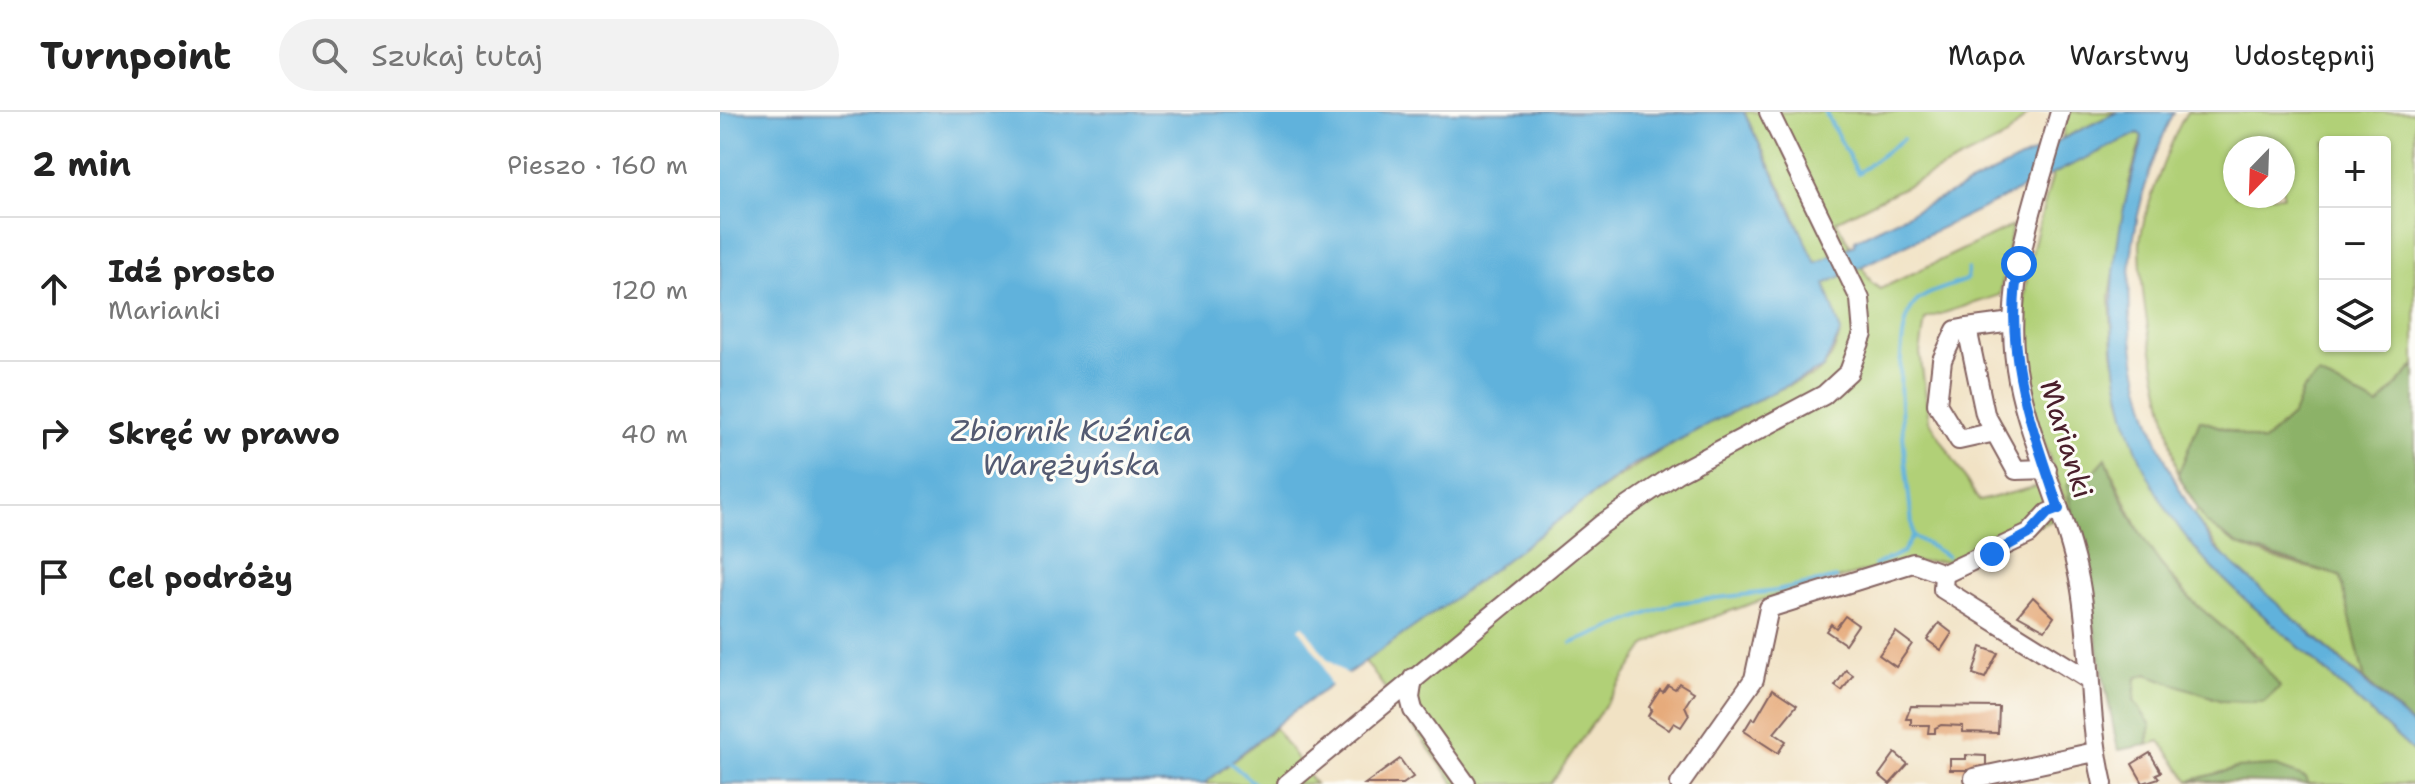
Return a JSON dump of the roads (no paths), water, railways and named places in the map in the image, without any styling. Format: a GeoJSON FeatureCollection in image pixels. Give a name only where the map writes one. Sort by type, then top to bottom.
{"type":"FeatureCollection","features":[{"type":"Feature","properties":{"kind":"street"},"geometry":{"type":"LineString","coordinates":[[1287,784],[1591,533],[1652,489],[1839,384],[1854,365],[1863,334],[1862,308],[1853,281],[1769,112]]}},
{"type":"Feature","properties":{"kind":"street","name":"Marianki"},"geometry":{"type":"LineString","coordinates":[[2060,112],[2019,264],[2012,322],[2018,381],[2080,585],[2095,752],[2103,784]]}},
{"type":"Feature","properties":{"kind":"street"},"geometry":{"type":"LineString","coordinates":[[1995,432],[1959,440],[1937,404],[1942,360],[1956,330],[2012,322]]}},
{"type":"Feature","properties":{"kind":"street"},"geometry":{"type":"LineString","coordinates":[[1967,328],[1985,414],[2016,470],[2047,469]]}},
{"type":"Feature","properties":{"kind":"street"},"geometry":{"type":"LineString","coordinates":[[1680,784],[1754,679],[1769,608],[1913,563],[1944,574],[2029,534],[2048,513],[2059,509]]}},
{"type":"Feature","properties":{"kind":"street"},"geometry":{"type":"LineString","coordinates":[[1944,574],[1943,589],[2087,679]]}},
{"type":"Feature","properties":{"kind":"street"},"geometry":{"type":"LineString","coordinates":[[1413,678],[1410,698],[1413,710],[1466,784]]}},
{"type":"Feature","properties":{"kind":"street"},"geometry":{"type":"LineString","coordinates":[[1974,778],[2095,752]]}},
{"type":"Feature","properties":{"kind":"water","name":"Zbiornik Kuźnica Warężyńska"},"geometry":{"type":"Polygon","coordinates":[[[720,112],[1744,112],[1816,263],[1854,245],[1855,240],[2117,112],[2174,112],[2151,169],[2136,225],[2130,281],[2132,336],[2141,390],[2159,443],[2183,496],[2215,548],[2415,727],[2415,753],[2206,561],[2162,502],[2138,454],[2123,405],[2114,354],[2112,302],[2126,198],[2141,146],[2142,136],[2138,133],[1825,284],[1841,332],[1823,368],[1631,466],[1451,601],[1290,714],[1204,784],[720,784],[720,112]]]}},
{"type":"Feature","properties":{"kind":"waterway"},"geometry":{"type":"LineString","coordinates":[[1825,112],[1858,173],[1903,139]]}},
{"type":"Feature","properties":{"kind":"waterway"},"geometry":{"type":"LineString","coordinates":[[1875,565],[1903,552],[1913,536],[1900,385],[1905,327],[1916,302],[1967,279],[1968,269]]}},
{"type":"Feature","properties":{"kind":"waterway"},"geometry":{"type":"LineString","coordinates":[[1913,536],[1947,556]]}},
{"type":"Feature","properties":{"kind":"waterway"},"geometry":{"type":"LineString","coordinates":[[1572,643],[1675,603],[1776,591],[1836,578]]}},
{"type":"Feature","properties":{"kind":"waterway"},"geometry":{"type":"LineString","coordinates":[[1229,762],[1255,784]]}}]}
